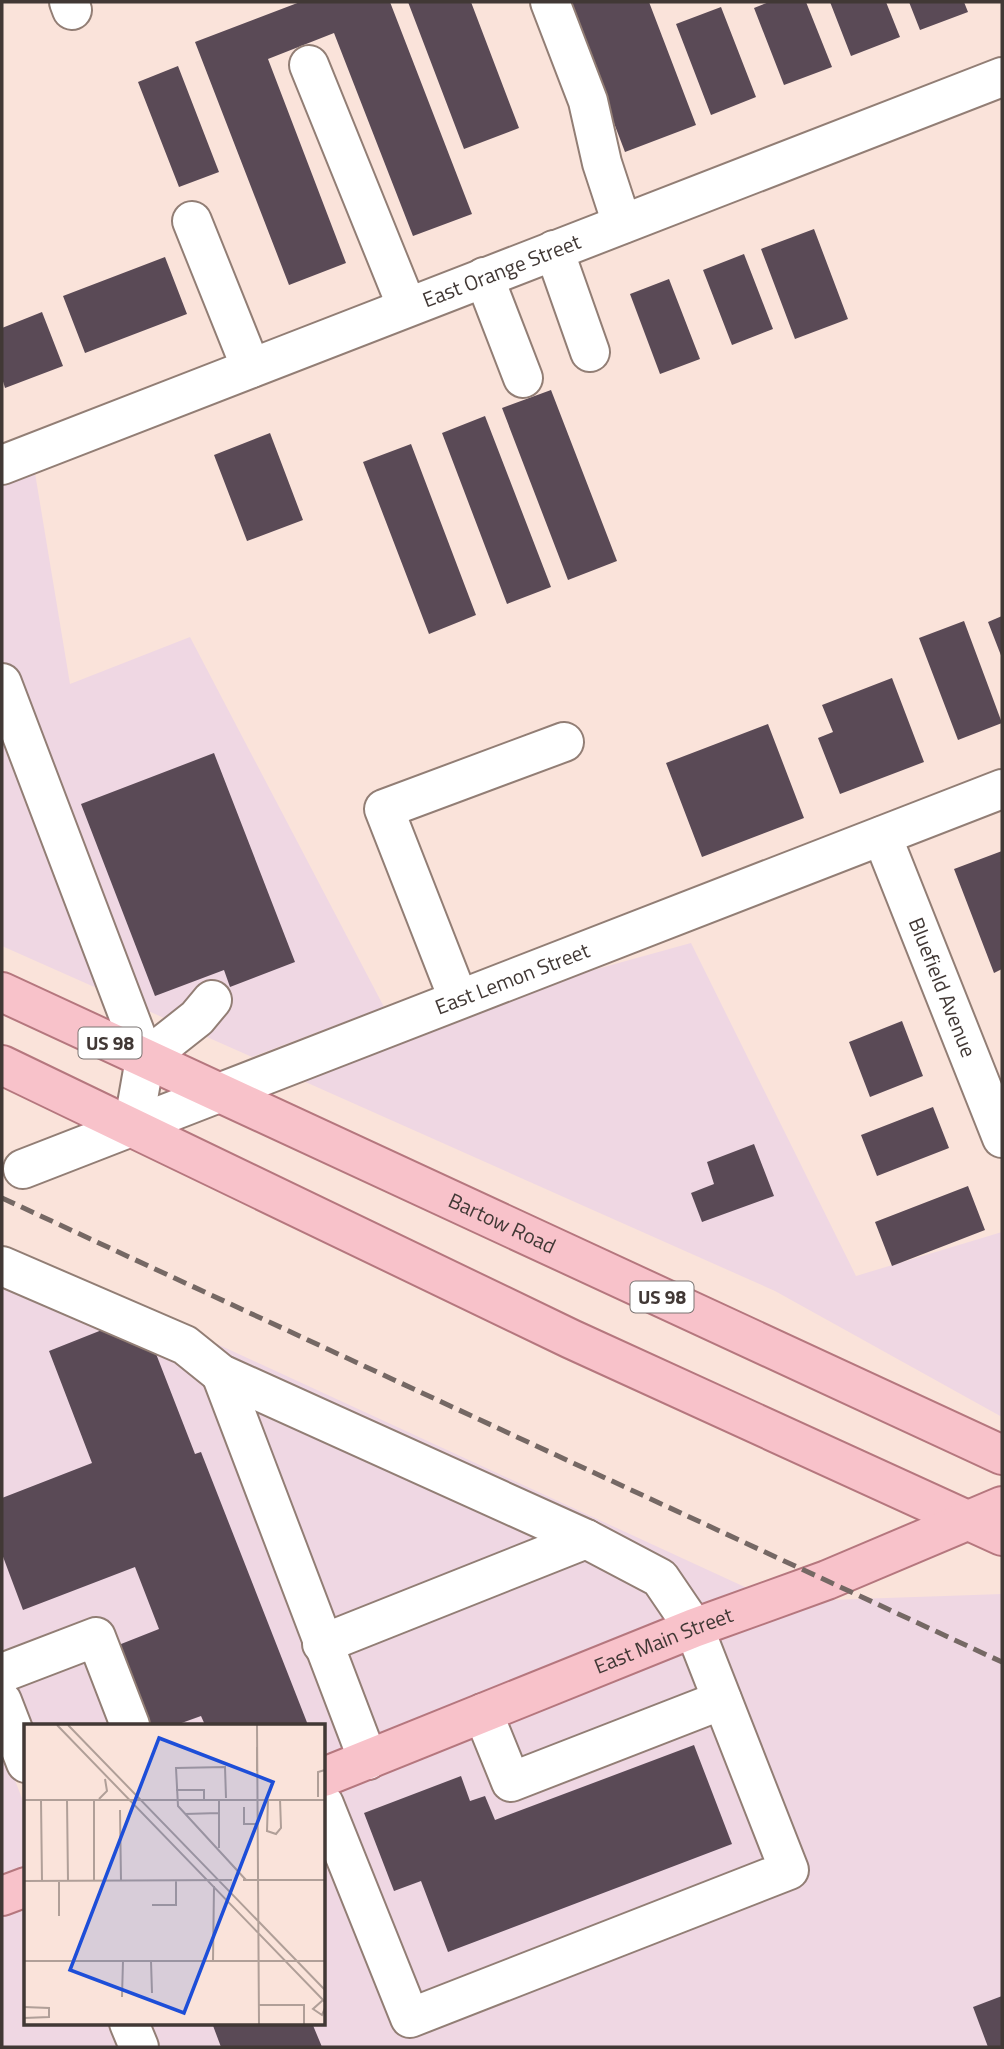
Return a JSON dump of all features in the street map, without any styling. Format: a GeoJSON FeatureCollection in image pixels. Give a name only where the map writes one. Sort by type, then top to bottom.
{"type":"FeatureCollection","features":[{"type":"Feature","properties":{"kind":"main road","name":"Bartow Road"},"geometry":{"type":"LineString","coordinates":[[2,992],[1002,1455]]}},
{"type":"Feature","properties":{"kind":"main road"},"geometry":{"type":"LineString","coordinates":[[2,1065],[581,1344],[985,1513],[1002,1536]]}},
{"type":"Feature","properties":{"kind":"main road","name":"East Main Street"},"geometry":{"type":"LineString","coordinates":[[326,1776],[694,1628],[827,1580],[985,1513]]}},
{"type":"Feature","properties":{"kind":"main road"},"geometry":{"type":"LineString","coordinates":[[2,1896],[24,1888]]}},
{"type":"Feature","properties":{"kind":"street"},"geometry":{"type":"LineString","coordinates":[[550,2],[588,101],[602,163],[622,224]]}},
{"type":"Feature","properties":{"kind":"street"},"geometry":{"type":"LineString","coordinates":[[309,65],[407,307]]}},
{"type":"Feature","properties":{"kind":"street","name":"East Orange Street"},"geometry":{"type":"LineString","coordinates":[[2,465],[1002,77]]}},
{"type":"Feature","properties":{"kind":"street"},"geometry":{"type":"LineString","coordinates":[[192,221],[251,368]]}},
{"type":"Feature","properties":{"kind":"street"},"geometry":{"type":"LineString","coordinates":[[554,250],[590,352]]}},
{"type":"Feature","properties":{"kind":"street"},"geometry":{"type":"LineString","coordinates":[[484,277],[523,378]]}},
{"type":"Feature","properties":{"kind":"street"},"geometry":{"type":"LineString","coordinates":[[2,683],[145,1059],[133,1127]]}},
{"type":"Feature","properties":{"kind":"street"},"geometry":{"type":"LineString","coordinates":[[458,998],[384,809],[564,742]]}},
{"type":"Feature","properties":{"kind":"street","name":"East Lemon Street"},"geometry":{"type":"LineString","coordinates":[[23,1169],[1002,789]]}},
{"type":"Feature","properties":{"kind":"street","name":"Bluefield Avenue"},"geometry":{"type":"LineString","coordinates":[[882,836],[1002,1138]]}},
{"type":"Feature","properties":{"kind":"street"},"geometry":{"type":"LineString","coordinates":[[145,1059],[197,1018],[212,1000]]}},
{"type":"Feature","properties":{"kind":"street"},"geometry":{"type":"LineString","coordinates":[[2,1266],[186,1345],[221,1374],[586,1539],[660,1578],[694,1628],[789,1870],[410,2018],[326,1809]]}},
{"type":"Feature","properties":{"kind":"street"},"geometry":{"type":"LineString","coordinates":[[221,1374],[368,1760]]}},
{"type":"Feature","properties":{"kind":"street"},"geometry":{"type":"LineString","coordinates":[[322,1644],[586,1539]]}},
{"type":"Feature","properties":{"kind":"street"},"geometry":{"type":"LineString","coordinates":[[2,1673],[96,1637],[130,1724]]}},
{"type":"Feature","properties":{"kind":"street"},"geometry":{"type":"LineString","coordinates":[[483,1713],[512,1782],[722,1700]]}},
{"type":"Feature","properties":{"kind":"street"},"geometry":{"type":"LineString","coordinates":[[2,1701],[24,1758]]}},
{"type":"Feature","properties":{"kind":"street"},"geometry":{"type":"LineString","coordinates":[[129,2024],[139,2047]]}},
{"type":"Feature","properties":{"kind":"shaded area"},"geometry":{"type":"Polygon","coordinates":[[[35,473],[70,684],[190,637],[384,1007],[252,1057],[2,946],[2,486],[35,473]]]}},
{"type":"Feature","properties":{"kind":"shaded area"},"geometry":{"type":"Polygon","coordinates":[[[691,943],[856,1276],[1002,1232],[1002,1417],[775,1291],[301,1080],[568,977],[691,943]]]}},
{"type":"Feature","properties":{"kind":"shaded area"},"geometry":{"type":"Polygon","coordinates":[[[2,1245],[747,1588],[326,1755],[326,1724],[31,1724],[2,1651],[2,1245]]]}},
{"type":"Feature","properties":{"kind":"shaded area"},"geometry":{"type":"Polygon","coordinates":[[[1002,1594],[1002,2047],[157,2047],[147,2024],[326,2024],[326,1796],[701,1646],[829,1600],[1002,1594]]]}},
{"type":"Feature","properties":{"kind":"shaded area"},"geometry":{"type":"Polygon","coordinates":[[[2,1746],[24,1804],[24,1867],[2,1875],[2,1746]]]}},
{"type":"Feature","properties":{"kind":"shaded area"},"geometry":{"type":"Polygon","coordinates":[[[24,1909],[24,2024],[111,2024],[120,2047],[2,2047],[2,1917],[24,1909]]]}},
{"type":"Feature","properties":{"kind":"building"},"geometry":{"type":"Polygon","coordinates":[[[300,2],[390,2],[472,214],[413,236],[334,33],[268,59],[346,263],[289,285],[195,42],[300,2]]]}},
{"type":"Feature","properties":{"kind":"building"},"geometry":{"type":"Polygon","coordinates":[[[408,2],[471,2],[519,128],[464,149],[408,2]]]}},
{"type":"Feature","properties":{"kind":"building"},"geometry":{"type":"Polygon","coordinates":[[[568,2],[649,2],[696,125],[625,152],[568,2]]]}},
{"type":"Feature","properties":{"kind":"building"},"geometry":{"type":"Polygon","coordinates":[[[769,2],[806,2],[832,67],[784,85],[754,8],[769,2]]]}},
{"type":"Feature","properties":{"kind":"building"},"geometry":{"type":"Polygon","coordinates":[[[830,2],[886,2],[900,37],[851,56],[830,2]]]}},
{"type":"Feature","properties":{"kind":"building"},"geometry":{"type":"Polygon","coordinates":[[[909,2],[964,2],[968,12],[920,30],[909,2]]]}},
{"type":"Feature","properties":{"kind":"building"},"geometry":{"type":"Polygon","coordinates":[[[721,7],[756,97],[711,115],[676,24],[721,7]]]}},
{"type":"Feature","properties":{"kind":"building"},"geometry":{"type":"Polygon","coordinates":[[[178,66],[219,172],[179,187],[138,82],[178,66]]]}},
{"type":"Feature","properties":{"kind":"building"},"geometry":{"type":"Polygon","coordinates":[[[814,229],[848,319],[795,339],[761,249],[814,229]]]}},
{"type":"Feature","properties":{"kind":"building"},"geometry":{"type":"Polygon","coordinates":[[[744,254],[773,329],[732,345],[703,270],[744,254]]]}},
{"type":"Feature","properties":{"kind":"building"},"geometry":{"type":"Polygon","coordinates":[[[165,257],[187,314],[85,353],[63,296],[165,257]]]}},
{"type":"Feature","properties":{"kind":"building"},"geometry":{"type":"Polygon","coordinates":[[[669,279],[700,359],[660,374],[630,294],[669,279]]]}},
{"type":"Feature","properties":{"kind":"building"},"geometry":{"type":"Polygon","coordinates":[[[42,312],[63,366],[5,388],[2,378],[2,328],[42,312]]]}},
{"type":"Feature","properties":{"kind":"building"},"geometry":{"type":"Polygon","coordinates":[[[551,390],[617,561],[568,580],[502,408],[551,390]]]}},
{"type":"Feature","properties":{"kind":"building"},"geometry":{"type":"Polygon","coordinates":[[[485,416],[551,587],[507,604],[442,433],[485,416]]]}},
{"type":"Feature","properties":{"kind":"building"},"geometry":{"type":"Polygon","coordinates":[[[270,433],[303,520],[247,541],[214,455],[270,433]]]}},
{"type":"Feature","properties":{"kind":"building"},"geometry":{"type":"Polygon","coordinates":[[[411,444],[476,615],[429,634],[363,462],[411,444]]]}},
{"type":"Feature","properties":{"kind":"building"},"geometry":{"type":"Polygon","coordinates":[[[1002,616],[1002,658],[988,622],[1002,616]]]}},
{"type":"Feature","properties":{"kind":"building"},"geometry":{"type":"Polygon","coordinates":[[[964,621],[1002,723],[958,740],[919,638],[964,621]]]}},
{"type":"Feature","properties":{"kind":"building"},"geometry":{"type":"Polygon","coordinates":[[[892,678],[924,762],[840,794],[818,738],[833,732],[822,705],[892,678]]]}},
{"type":"Feature","properties":{"kind":"building"},"geometry":{"type":"Polygon","coordinates":[[[768,724],[804,818],[702,857],[666,763],[768,724]]]}},
{"type":"Feature","properties":{"kind":"building"},"geometry":{"type":"Polygon","coordinates":[[[214,753],[295,962],[230,987],[224,970],[155,996],[81,804],[214,753]]]}},
{"type":"Feature","properties":{"kind":"building"},"geometry":{"type":"Polygon","coordinates":[[[1002,851],[1002,969],[994,973],[954,869],[1002,851]]]}},
{"type":"Feature","properties":{"kind":"building"},"geometry":{"type":"Polygon","coordinates":[[[902,1021],[923,1076],[870,1097],[849,1042],[902,1021]]]}},
{"type":"Feature","properties":{"kind":"building"},"geometry":{"type":"Polygon","coordinates":[[[933,1107],[949,1148],[877,1176],[861,1135],[933,1107]]]}},
{"type":"Feature","properties":{"kind":"building"},"geometry":{"type":"Polygon","coordinates":[[[754,1144],[774,1196],[702,1222],[691,1193],[714,1184],[707,1162],[754,1144]]]}},
{"type":"Feature","properties":{"kind":"building"},"geometry":{"type":"Polygon","coordinates":[[[968,1186],[985,1230],[892,1266],[875,1222],[968,1186]]]}},
{"type":"Feature","properties":{"kind":"building"},"geometry":{"type":"Polygon","coordinates":[[[117,1324],[153,1346],[195,1454],[201,1452],[308,1724],[205,1724],[201,1716],[179,1724],[147,1724],[116,1646],[159,1629],[135,1567],[23,1610],[2,1554],[2,1498],[92,1463],[49,1351],[117,1324]]]}},
{"type":"Feature","properties":{"kind":"building"},"geometry":{"type":"Polygon","coordinates":[[[694,1745],[732,1844],[448,1952],[421,1881],[394,1891],[364,1813],[461,1776],[470,1801],[485,1796],[495,1820],[694,1745]]]}},
{"type":"Feature","properties":{"kind":"building"},"geometry":{"type":"Polygon","coordinates":[[[1002,1996],[1002,2047],[988,2047],[973,2007],[1002,1996]]]}},
{"type":"Feature","properties":{"kind":"building"},"geometry":{"type":"Polygon","coordinates":[[[212,2024],[312,2024],[322,2047],[221,2047],[212,2024]]]}},
{"type":"Feature","properties":{"kind":"railway"},"geometry":{"type":"LineString","coordinates":[[2,1198],[1002,1662]]}}]}
